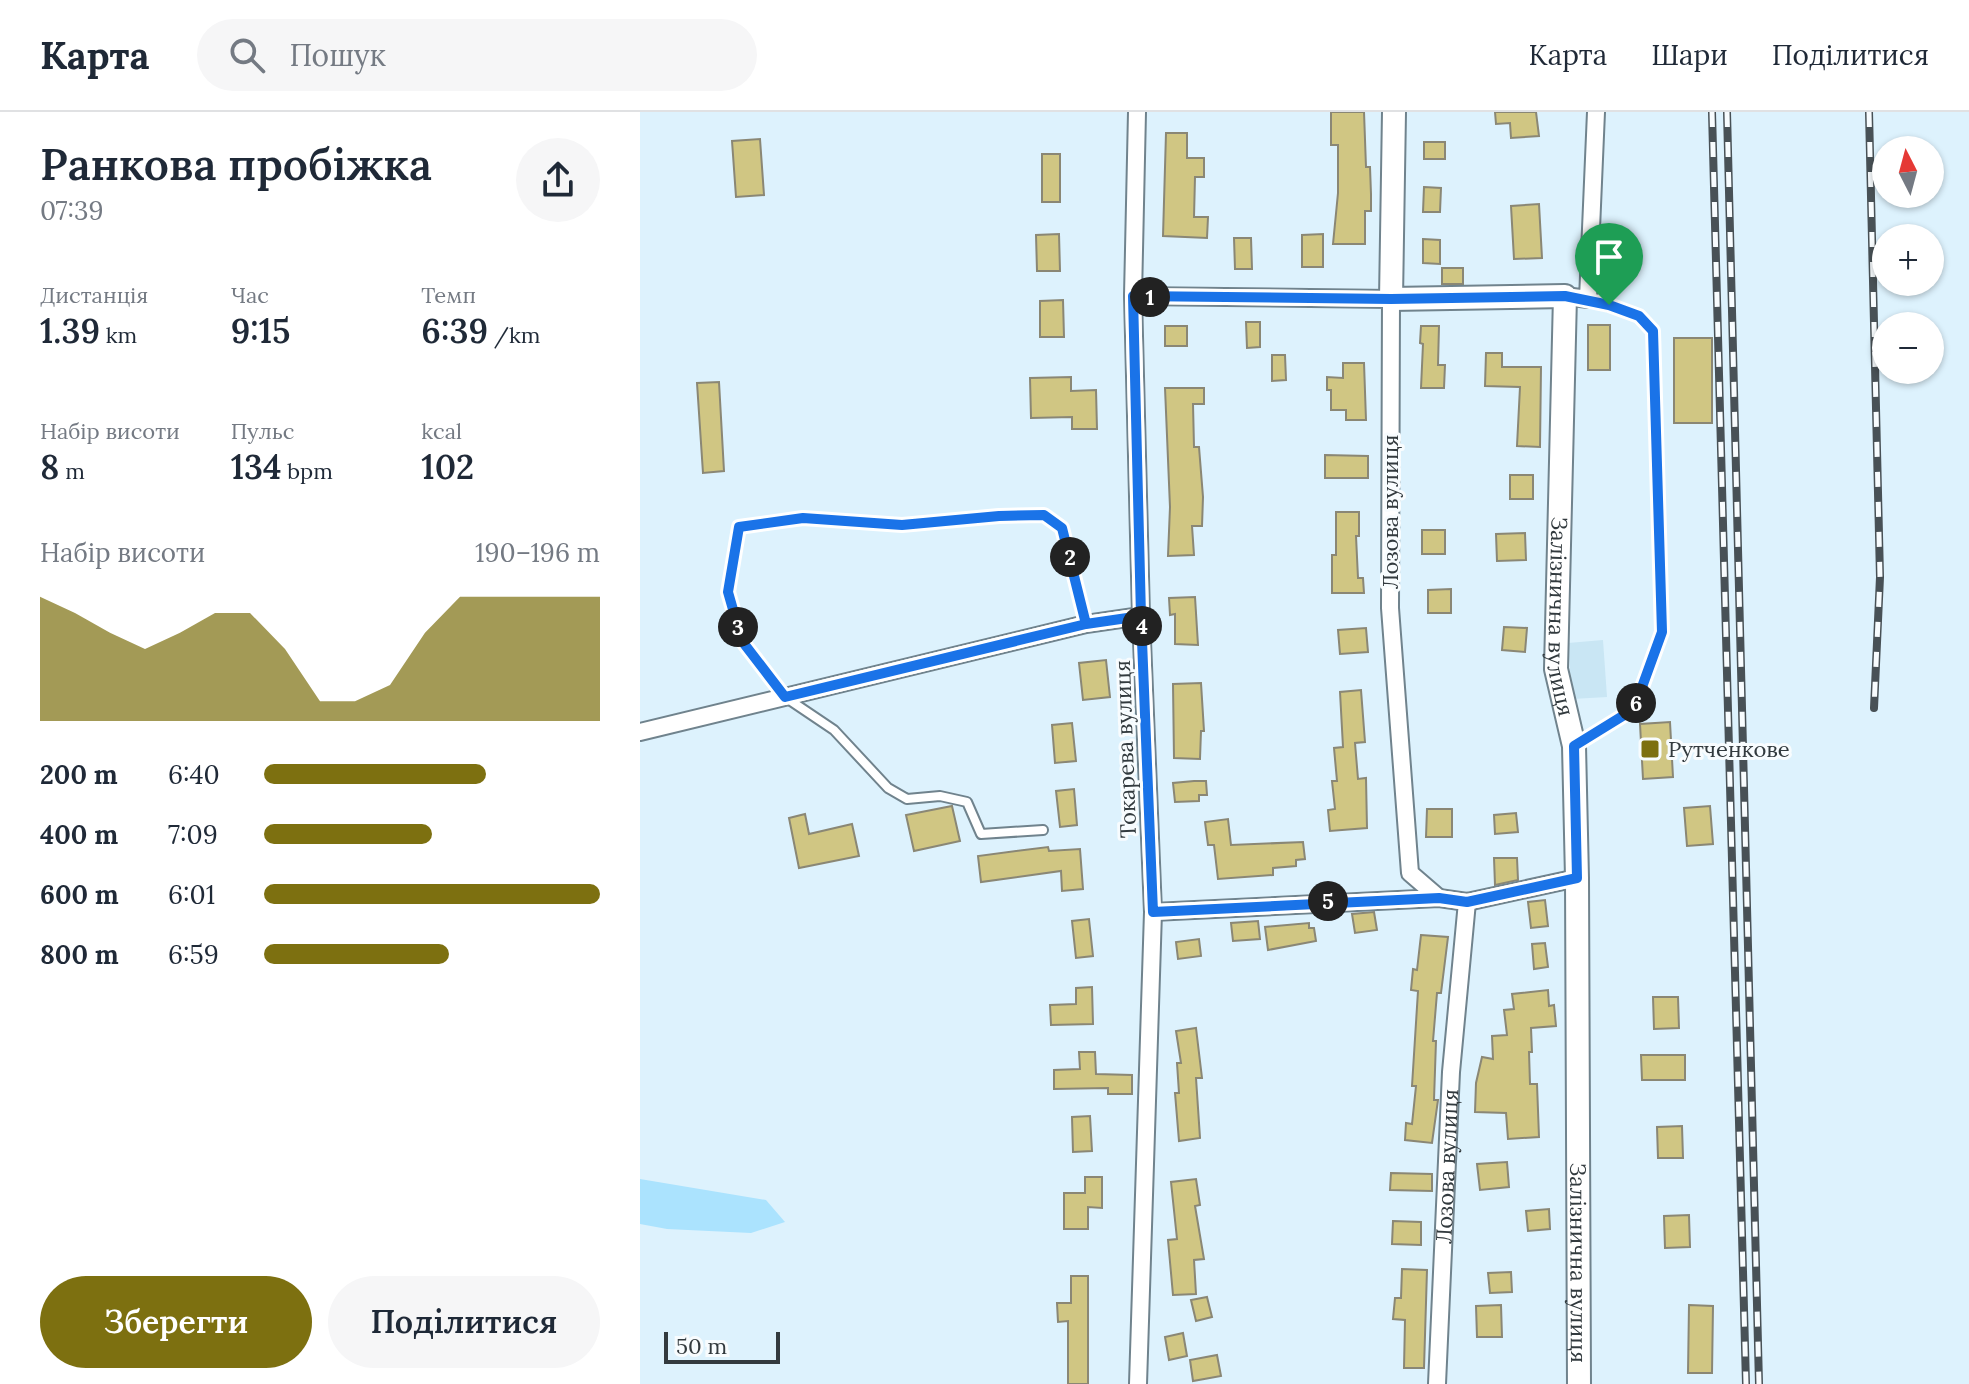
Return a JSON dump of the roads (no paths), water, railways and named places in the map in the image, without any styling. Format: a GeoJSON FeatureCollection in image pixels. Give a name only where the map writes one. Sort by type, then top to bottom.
{"type":"FeatureCollection","features":[{"type":"Feature","properties":{"kind":"main road","name":"Лозова вулиця"},"geometry":{"type":"LineString","coordinates":[[1391,299],[1394,112]]}},
{"type":"Feature","properties":{"kind":"main road"},"geometry":{"type":"LineString","coordinates":[[1391,299],[1565,296]]}},
{"type":"Feature","properties":{"kind":"main road","name":"Залізнична вулиця"},"geometry":{"type":"LineString","coordinates":[[1565,296],[1556,669],[1574,746],[1579,1384]]}},
{"type":"Feature","properties":{"kind":"street","name":"Токарева вулиця"},"geometry":{"type":"LineString","coordinates":[[1137,112],[1133,296],[1153,912],[1138,1384]]}},
{"type":"Feature","properties":{"kind":"street"},"geometry":{"type":"LineString","coordinates":[[1565,296],[1588,299],[1596,112]]}},
{"type":"Feature","properties":{"kind":"street"},"geometry":{"type":"LineString","coordinates":[[1133,296],[1391,299]]}},
{"type":"Feature","properties":{"kind":"street","name":"Лозова вулиця"},"geometry":{"type":"LineString","coordinates":[[1391,299],[1390,608],[1410,873],[1439,898]]}},
{"type":"Feature","properties":{"kind":"street"},"geometry":{"type":"LineString","coordinates":[[640,732],[1086,624],[1141,616]]}},
{"type":"Feature","properties":{"kind":"street"},"geometry":{"type":"LineString","coordinates":[[1153,912],[1439,898],[1467,902],[1577,878]]}},
{"type":"Feature","properties":{"kind":"street","name":"Лозова вулиця"},"geometry":{"type":"LineString","coordinates":[[1437,1384],[1451,1072],[1467,902]]}},
{"type":"Feature","properties":{"kind":"lane"},"geometry":{"type":"LineString","coordinates":[[1574,746],[1634,709],[1662,632],[1653,331],[1639,316],[1588,299]]}},
{"type":"Feature","properties":{"kind":"lane"},"geometry":{"type":"LineString","coordinates":[[1043,830],[981,834],[967,802],[940,796],[907,799],[888,788],[834,730],[785,697],[742,641],[728,592],[739,527],[803,518],[902,525],[1044,515],[1062,528],[1086,624]]}},
{"type":"Feature","properties":{"kind":"railway"},"geometry":{"type":"LineString","coordinates":[[1712,112],[1746,1384]]}},
{"type":"Feature","properties":{"kind":"railway"},"geometry":{"type":"LineString","coordinates":[[1727,112],[1759,1384]]}},
{"type":"Feature","properties":{"kind":"railway"},"geometry":{"type":"LineString","coordinates":[[1869,112],[1880,577],[1874,708]]}},
{"type":"Feature","properties":{"kind":"place","name":"Рутченкове"},"geometry":{"type":"Point","coordinates":[1650,749]}}]}
